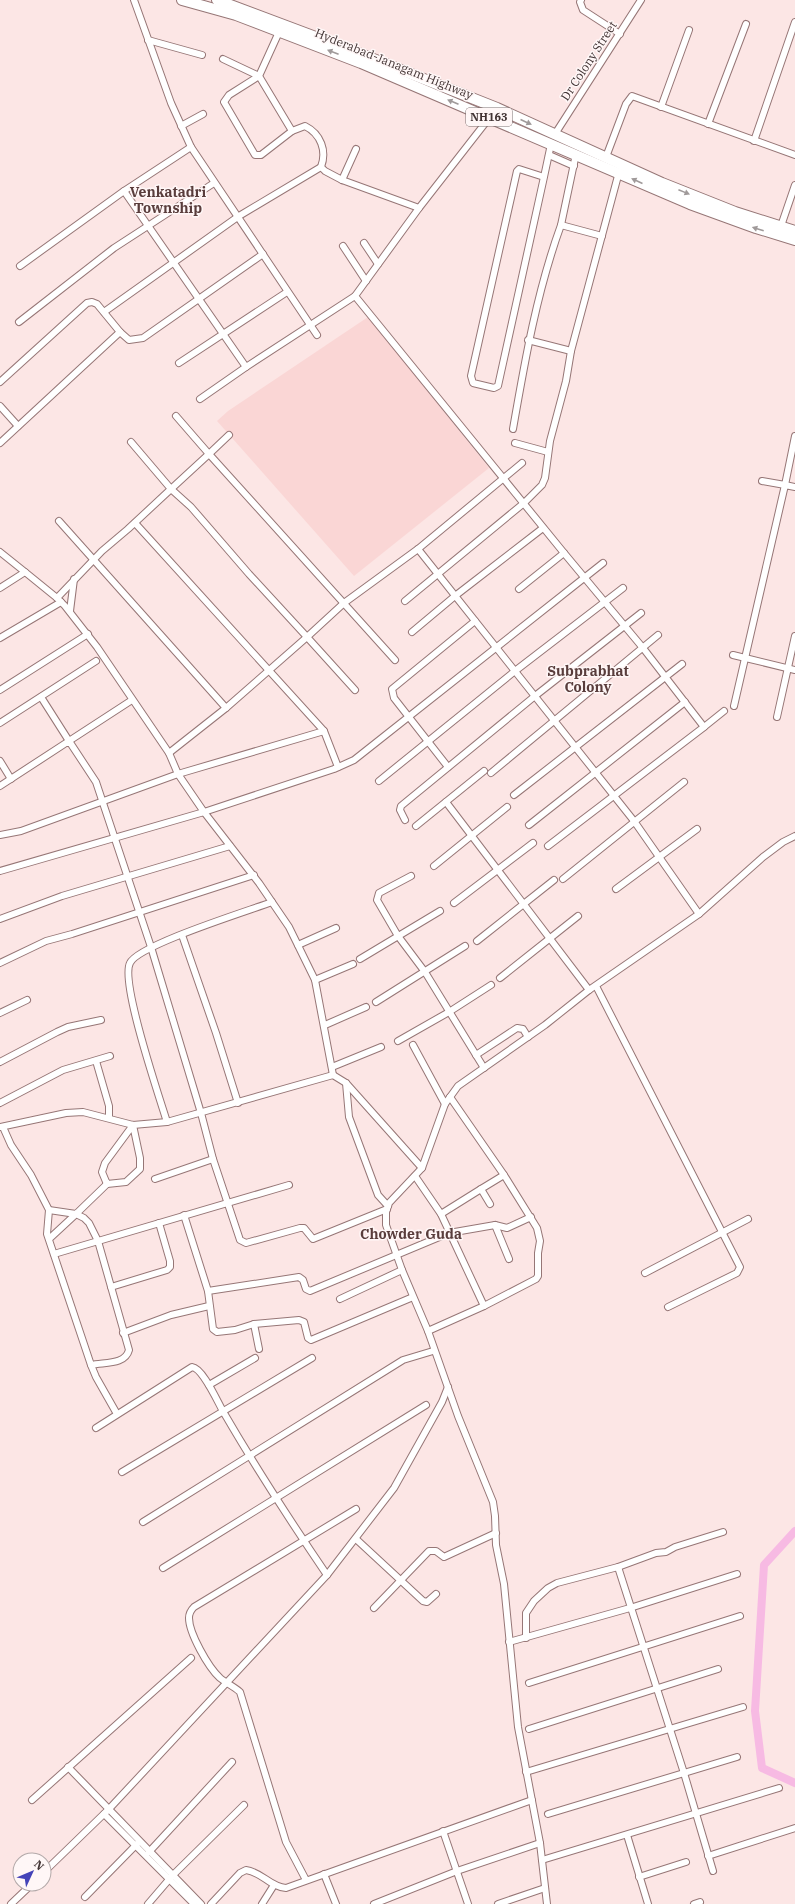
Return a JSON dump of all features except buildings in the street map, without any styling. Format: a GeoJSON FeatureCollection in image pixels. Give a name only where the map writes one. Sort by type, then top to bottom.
{"type":"FeatureCollection","features":[{"type":"Feature","properties":{"kind":"highway","name":"Hyderabad-Janagam Highway"},"geometry":{"type":"LineString","coordinates":[[182,0],[236,15],[361,63],[490,118],[606,157],[684,192],[735,212],[795,231]]}},
{"type":"Feature","properties":{"kind":"highway","name":"Hyderabad-Janagam Highway"},"geometry":{"type":"LineString","coordinates":[[216,0],[362,54],[497,108],[553,139],[576,154],[690,204],[756,228],[795,240]]}},
{"type":"Feature","properties":{"kind":"street"},"geometry":{"type":"LineString","coordinates":[[134,0],[170,103],[191,146],[214,183],[239,216],[287,292],[311,324],[317,335]]}},
{"type":"Feature","properties":{"kind":"street"},"geometry":{"type":"LineString","coordinates":[[581,0],[580,2],[583,10],[620,34]]}},
{"type":"Feature","properties":{"kind":"street","name":"Dr Colony Street"},"geometry":{"type":"LineString","coordinates":[[553,139],[641,0]]}},
{"type":"Feature","properties":{"kind":"street"},"geometry":{"type":"LineString","coordinates":[[754,141],[795,22]]}},
{"type":"Feature","properties":{"kind":"street"},"geometry":{"type":"LineString","coordinates":[[708,124],[746,24]]}},
{"type":"Feature","properties":{"kind":"street"},"geometry":{"type":"LineString","coordinates":[[661,107],[689,30]]}},
{"type":"Feature","properties":{"kind":"street"},"geometry":{"type":"LineString","coordinates":[[104,312],[239,216],[321,167],[324,153],[317,134],[305,126],[292,131],[261,155],[255,155],[227,111],[224,102],[226,98],[259,76],[279,32]]}},
{"type":"Feature","properties":{"kind":"street"},"geometry":{"type":"LineString","coordinates":[[148,40],[202,55]]}},
{"type":"Feature","properties":{"kind":"street"},"geometry":{"type":"LineString","coordinates":[[223,59],[259,76],[292,131]]}},
{"type":"Feature","properties":{"kind":"street"},"geometry":{"type":"LineString","coordinates":[[606,157],[630,97],[635,97],[795,155]]}},
{"type":"Feature","properties":{"kind":"street"},"geometry":{"type":"LineString","coordinates":[[200,400],[246,367],[355,296],[419,208],[497,108]]}},
{"type":"Feature","properties":{"kind":"street"},"geometry":{"type":"LineString","coordinates":[[181,126],[203,114]]}},
{"type":"Feature","properties":{"kind":"street"},"geometry":{"type":"LineString","coordinates":[[544,177],[519,169],[517,171],[471,376],[473,383],[494,388],[498,386],[553,139]]}},
{"type":"Feature","properties":{"kind":"street"},"geometry":{"type":"LineString","coordinates":[[20,266],[191,146]]}},
{"type":"Feature","properties":{"kind":"street"},"geometry":{"type":"LineString","coordinates":[[342,180],[356,149]]}},
{"type":"Feature","properties":{"kind":"street"},"geometry":{"type":"LineString","coordinates":[[513,429],[528,340],[548,261],[561,226],[576,154]]}},
{"type":"Feature","properties":{"kind":"street"},"geometry":{"type":"LineString","coordinates":[[549,156],[574,166]]}},
{"type":"Feature","properties":{"kind":"street"},"geometry":{"type":"LineString","coordinates":[[321,167],[325,171],[342,180],[419,208]]}},
{"type":"Feature","properties":{"kind":"street"},"geometry":{"type":"LineString","coordinates":[[405,601],[524,503],[542,485],[545,478],[548,452],[566,381],[571,351],[618,172]]}},
{"type":"Feature","properties":{"kind":"street"},"geometry":{"type":"LineString","coordinates":[[19,322],[114,248],[148,228],[214,183]]}},
{"type":"Feature","properties":{"kind":"street"},"geometry":{"type":"LineString","coordinates":[[781,226],[795,185]]}},
{"type":"Feature","properties":{"kind":"street"},"geometry":{"type":"LineString","coordinates":[[124,192],[172,263],[246,367]]}},
{"type":"Feature","properties":{"kind":"street"},"geometry":{"type":"LineString","coordinates":[[561,226],[602,236]]}},
{"type":"Feature","properties":{"kind":"street"},"geometry":{"type":"LineString","coordinates":[[364,243],[378,264]]}},
{"type":"Feature","properties":{"kind":"street"},"geometry":{"type":"LineString","coordinates":[[343,246],[366,281]]}},
{"type":"Feature","properties":{"kind":"street"},"geometry":{"type":"LineString","coordinates":[[0,382],[87,304],[92,302],[104,312],[128,340],[143,338],[198,298],[263,254]]}},
{"type":"Feature","properties":{"kind":"street"},"geometry":{"type":"LineString","coordinates":[[179,363],[287,292]]}},
{"type":"Feature","properties":{"kind":"street"},"geometry":{"type":"LineString","coordinates":[[355,296],[543,528],[643,648],[704,727]]}},
{"type":"Feature","properties":{"kind":"street"},"geometry":{"type":"LineString","coordinates":[[0,443],[120,332]]}},
{"type":"Feature","properties":{"kind":"street"},"geometry":{"type":"LineString","coordinates":[[528,340],[571,351]]}},
{"type":"Feature","properties":{"kind":"street"},"geometry":{"type":"LineString","coordinates":[[0,406],[18,426]]}},
{"type":"Feature","properties":{"kind":"street"},"geometry":{"type":"LineString","coordinates":[[176,416],[395,660]]}},
{"type":"Feature","properties":{"kind":"street"},"geometry":{"type":"LineString","coordinates":[[0,638],[59,600],[74,579],[93,560],[229,435]]}},
{"type":"Feature","properties":{"kind":"street"},"geometry":{"type":"LineString","coordinates":[[734,706],[795,436]]}},
{"type":"Feature","properties":{"kind":"street"},"geometry":{"type":"LineString","coordinates":[[131,442],[171,489],[191,508],[355,690]]}},
{"type":"Feature","properties":{"kind":"street"},"geometry":{"type":"LineString","coordinates":[[515,443],[548,452]]}},
{"type":"Feature","properties":{"kind":"street"},"geometry":{"type":"LineString","coordinates":[[169,753],[226,708],[344,604],[418,549],[522,463]]}},
{"type":"Feature","properties":{"kind":"street"},"geometry":{"type":"LineString","coordinates":[[762,481],[795,487]]}},
{"type":"Feature","properties":{"kind":"street"},"geometry":{"type":"LineString","coordinates":[[59,521],[226,708]]}},
{"type":"Feature","properties":{"kind":"street"},"geometry":{"type":"LineString","coordinates":[[135,523],[324,731],[338,767]]}},
{"type":"Feature","properties":{"kind":"street"},"geometry":{"type":"LineString","coordinates":[[412,632],[455,596],[543,528]]}},
{"type":"Feature","properties":{"kind":"street"},"geometry":{"type":"LineString","coordinates":[[418,549],[634,821],[699,914]]}},
{"type":"Feature","properties":{"kind":"street"},"geometry":{"type":"LineString","coordinates":[[0,552],[59,600],[70,611],[88,634],[169,753],[178,774],[204,812],[254,875],[272,902],[298,945],[315,980],[325,1025],[333,1075]]}},
{"type":"Feature","properties":{"kind":"street"},"geometry":{"type":"LineString","coordinates":[[519,589],[564,553]]}},
{"type":"Feature","properties":{"kind":"street"},"geometry":{"type":"LineString","coordinates":[[0,871],[113,837],[204,812],[338,767],[357,758],[495,647],[603,563]]}},
{"type":"Feature","properties":{"kind":"street"},"geometry":{"type":"LineString","coordinates":[[0,588],[25,572]]}},
{"type":"Feature","properties":{"kind":"street"},"geometry":{"type":"LineString","coordinates":[[70,611],[74,579]]}},
{"type":"Feature","properties":{"kind":"street"},"geometry":{"type":"LineString","coordinates":[[379,781],[514,671],[623,588]]}},
{"type":"Feature","properties":{"kind":"street"},"geometry":{"type":"LineString","coordinates":[[406,820],[400,810],[401,806],[535,696],[641,612]]}},
{"type":"Feature","properties":{"kind":"street"},"geometry":{"type":"LineString","coordinates":[[448,767],[394,698],[392,689],[475,621]]}},
{"type":"Feature","properties":{"kind":"street"},"geometry":{"type":"LineString","coordinates":[[0,690],[88,634]]}},
{"type":"Feature","properties":{"kind":"street"},"geometry":{"type":"LineString","coordinates":[[491,773],[658,635]]}},
{"type":"Feature","properties":{"kind":"street"},"geometry":{"type":"LineString","coordinates":[[777,717],[795,636]]}},
{"type":"Feature","properties":{"kind":"street"},"geometry":{"type":"LineString","coordinates":[[733,655],[795,670]]}},
{"type":"Feature","properties":{"kind":"street"},"geometry":{"type":"LineString","coordinates":[[0,723],[96,661]]}},
{"type":"Feature","properties":{"kind":"street"},"geometry":{"type":"LineString","coordinates":[[514,795],[682,664]]}},
{"type":"Feature","properties":{"kind":"street"},"geometry":{"type":"LineString","coordinates":[[41,697],[96,782],[113,837],[151,947],[201,1113],[213,1159],[227,1205],[240,1240],[245,1244],[300,1228],[304,1228],[313,1239],[388,1207]]}},
{"type":"Feature","properties":{"kind":"street"},"geometry":{"type":"LineString","coordinates":[[0,786],[132,700]]}},
{"type":"Feature","properties":{"kind":"street"},"geometry":{"type":"LineString","coordinates":[[529,825],[685,702]]}},
{"type":"Feature","properties":{"kind":"street"},"geometry":{"type":"LineString","coordinates":[[548,846],[615,797],[724,712]]}},
{"type":"Feature","properties":{"kind":"street"},"geometry":{"type":"LineString","coordinates":[[0,835],[21,831],[102,803],[178,774],[324,731]]}},
{"type":"Feature","properties":{"kind":"street"},"geometry":{"type":"LineString","coordinates":[[0,761],[11,779]]}},
{"type":"Feature","properties":{"kind":"street"},"geometry":{"type":"LineString","coordinates":[[416,826],[484,771]]}},
{"type":"Feature","properties":{"kind":"street"},"geometry":{"type":"LineString","coordinates":[[563,879],[684,782]]}},
{"type":"Feature","properties":{"kind":"street"},"geometry":{"type":"LineString","coordinates":[[446,802],[589,990]]}},
{"type":"Feature","properties":{"kind":"street"},"geometry":{"type":"LineString","coordinates":[[434,866],[507,807]]}},
{"type":"Feature","properties":{"kind":"street"},"geometry":{"type":"LineString","coordinates":[[616,890],[697,829]]}},
{"type":"Feature","properties":{"kind":"street"},"geometry":{"type":"LineString","coordinates":[[547,1904],[540,1843],[518,1727],[504,1584],[496,1545],[493,1502],[448,1388],[428,1331],[396,1254],[386,1225],[388,1207],[401,1189],[422,1168],[445,1104],[458,1086],[528,1037],[589,990],[699,914],[763,858],[783,842],[795,836]]}},
{"type":"Feature","properties":{"kind":"street"},"geometry":{"type":"LineString","coordinates":[[454,903],[534,842]]}},
{"type":"Feature","properties":{"kind":"street"},"geometry":{"type":"LineString","coordinates":[[0,919],[62,896],[230,846]]}},
{"type":"Feature","properties":{"kind":"street"},"geometry":{"type":"LineString","coordinates":[[0,963],[46,941],[254,875]]}},
{"type":"Feature","properties":{"kind":"street"},"geometry":{"type":"LineString","coordinates":[[412,876],[377,895],[377,900],[381,910],[425,972],[484,1068]]}},
{"type":"Feature","properties":{"kind":"street"},"geometry":{"type":"LineString","coordinates":[[477,941],[554,880]]}},
{"type":"Feature","properties":{"kind":"street"},"geometry":{"type":"LineString","coordinates":[[167,1122],[134,1010],[129,985],[129,964],[135,956],[151,947],[272,902]]}},
{"type":"Feature","properties":{"kind":"street"},"geometry":{"type":"LineString","coordinates":[[360,959],[440,911]]}},
{"type":"Feature","properties":{"kind":"street"},"geometry":{"type":"LineString","coordinates":[[500,978],[578,916]]}},
{"type":"Feature","properties":{"kind":"street"},"geometry":{"type":"LineString","coordinates":[[298,945],[336,928]]}},
{"type":"Feature","properties":{"kind":"street"},"geometry":{"type":"LineString","coordinates":[[182,935],[216,1032],[238,1103]]}},
{"type":"Feature","properties":{"kind":"street"},"geometry":{"type":"LineString","coordinates":[[376,1002],[465,946]]}},
{"type":"Feature","properties":{"kind":"street"},"geometry":{"type":"LineString","coordinates":[[315,980],[353,964]]}},
{"type":"Feature","properties":{"kind":"street"},"geometry":{"type":"LineString","coordinates":[[398,1041],[449,1012],[491,985]]}},
{"type":"Feature","properties":{"kind":"street"},"geometry":{"type":"LineString","coordinates":[[596,986],[739,1264],[740,1270],[737,1273],[668,1307]]}},
{"type":"Feature","properties":{"kind":"street"},"geometry":{"type":"LineString","coordinates":[[0,1013],[27,1000]]}},
{"type":"Feature","properties":{"kind":"street"},"geometry":{"type":"LineString","coordinates":[[325,1025],[366,1007]]}},
{"type":"Feature","properties":{"kind":"street"},"geometry":{"type":"LineString","coordinates":[[0,1062],[56,1032],[68,1027],[100,1020]]}},
{"type":"Feature","properties":{"kind":"street"},"geometry":{"type":"LineString","coordinates":[[476,1055],[518,1028],[523,1029],[528,1037]]}},
{"type":"Feature","properties":{"kind":"street"},"geometry":{"type":"LineString","coordinates":[[413,1046],[445,1104]]}},
{"type":"Feature","properties":{"kind":"street"},"geometry":{"type":"LineString","coordinates":[[332,1067],[381,1047]]}},
{"type":"Feature","properties":{"kind":"street"},"geometry":{"type":"LineString","coordinates":[[0,1103],[63,1070],[110,1056]]}},
{"type":"Feature","properties":{"kind":"street"},"geometry":{"type":"LineString","coordinates":[[96,1061],[108,1106],[109,1118]]}},
{"type":"Feature","properties":{"kind":"street"},"geometry":{"type":"LineString","coordinates":[[117,1414],[96,1377],[91,1365],[49,1239],[49,1210],[34,1180],[11,1145],[2,1127],[66,1113],[83,1112],[133,1125],[167,1122],[333,1075],[346,1083],[422,1168]]}},
{"type":"Feature","properties":{"kind":"street"},"geometry":{"type":"LineString","coordinates":[[346,1083],[349,1117],[378,1195],[388,1207]]}},
{"type":"Feature","properties":{"kind":"street"},"geometry":{"type":"LineString","coordinates":[[428,1331],[528,1285],[538,1276],[538,1253],[540,1241],[537,1228],[504,1175],[450,1097]]}},
{"type":"Feature","properties":{"kind":"street"},"geometry":{"type":"LineString","coordinates":[[49,1239],[107,1184],[126,1182],[140,1169],[140,1158],[133,1125]]}},
{"type":"Feature","properties":{"kind":"street"},"geometry":{"type":"LineString","coordinates":[[107,1184],[102,1172],[105,1163],[133,1125]]}},
{"type":"Feature","properties":{"kind":"street"},"geometry":{"type":"LineString","coordinates":[[154,1179],[213,1159]]}},
{"type":"Feature","properties":{"kind":"street"},"geometry":{"type":"LineString","coordinates":[[441,1214],[504,1175]]}},
{"type":"Feature","properties":{"kind":"street"},"geometry":{"type":"LineString","coordinates":[[415,1176],[441,1214],[484,1306]]}},
{"type":"Feature","properties":{"kind":"street"},"geometry":{"type":"LineString","coordinates":[[54,1254],[184,1215],[227,1205],[289,1185]]}},
{"type":"Feature","properties":{"kind":"street"},"geometry":{"type":"LineString","coordinates":[[481,1189],[490,1204]]}},
{"type":"Feature","properties":{"kind":"street"},"geometry":{"type":"LineString","coordinates":[[49,1210],[76,1214],[84,1218],[89,1223],[98,1241],[123,1333],[130,1350],[125,1359],[120,1361],[91,1365]]}},
{"type":"Feature","properties":{"kind":"street"},"geometry":{"type":"LineString","coordinates":[[184,1215],[208,1291],[213,1328],[217,1332],[235,1330],[254,1324],[299,1320],[304,1322],[308,1338],[311,1340],[413,1297]]}},
{"type":"Feature","properties":{"kind":"street"},"geometry":{"type":"LineString","coordinates":[[208,1291],[299,1277],[303,1280],[306,1289],[310,1291],[449,1233],[495,1225],[507,1228],[531,1217]]}},
{"type":"Feature","properties":{"kind":"street"},"geometry":{"type":"LineString","coordinates":[[645,1273],[748,1219]]}},
{"type":"Feature","properties":{"kind":"street"},"geometry":{"type":"LineString","coordinates":[[111,1287],[167,1270],[170,1267],[170,1261],[159,1223]]}},
{"type":"Feature","properties":{"kind":"street"},"geometry":{"type":"LineString","coordinates":[[495,1225],[509,1259]]}},
{"type":"Feature","properties":{"kind":"street"},"geometry":{"type":"LineString","coordinates":[[340,1299],[402,1270]]}},
{"type":"Feature","properties":{"kind":"street"},"geometry":{"type":"LineString","coordinates":[[123,1333],[171,1315],[209,1306]]}},
{"type":"Feature","properties":{"kind":"street"},"geometry":{"type":"LineString","coordinates":[[254,1324],[259,1349]]}},
{"type":"Feature","properties":{"kind":"street"},"geometry":{"type":"LineString","coordinates":[[143,1522],[248,1455],[403,1360],[434,1351]]}},
{"type":"Feature","properties":{"kind":"street"},"geometry":{"type":"LineString","coordinates":[[209,1385],[255,1358]]}},
{"type":"Feature","properties":{"kind":"street"},"geometry":{"type":"LineString","coordinates":[[122,1472],[312,1358]]}},
{"type":"Feature","properties":{"kind":"street"},"geometry":{"type":"LineString","coordinates":[[96,1428],[192,1367],[199,1370],[248,1455],[327,1575]]}},
{"type":"Feature","properties":{"kind":"street"},"geometry":{"type":"LineString","coordinates":[[52,1864],[106,1812],[327,1575],[394,1488],[442,1402],[448,1388]]}},
{"type":"Feature","properties":{"kind":"street"},"geometry":{"type":"LineString","coordinates":[[163,1568],[426,1405]]}},
{"type":"Feature","properties":{"kind":"street"},"geometry":{"type":"LineString","coordinates":[[306,1880],[286,1842],[240,1692],[226,1682],[211,1668],[194,1636],[191,1627],[190,1612],[194,1607],[356,1509]]}},
{"type":"Feature","properties":{"kind":"street"},"geometry":{"type":"LineString","coordinates":[[526,1638],[526,1613],[534,1601],[548,1588],[618,1568],[656,1553],[666,1552],[675,1547],[723,1532]]}},
{"type":"Feature","properties":{"kind":"street"},"geometry":{"type":"LineString","coordinates":[[374,1608],[429,1551],[436,1552],[444,1557],[476,1540],[496,1533]]}},
{"type":"Feature","properties":{"kind":"street"},"geometry":{"type":"LineString","coordinates":[[356,1539],[425,1602],[436,1594]]}},
{"type":"Feature","properties":{"kind":"street"},"geometry":{"type":"LineString","coordinates":[[618,1568],[684,1773],[713,1871]]}},
{"type":"Feature","properties":{"kind":"street"},"geometry":{"type":"LineString","coordinates":[[509,1642],[630,1608],[737,1574]]}},
{"type":"Feature","properties":{"kind":"street"},"geometry":{"type":"LineString","coordinates":[[529,1683],[740,1616]]}},
{"type":"Feature","properties":{"kind":"street"},"geometry":{"type":"LineString","coordinates":[[32,1800],[191,1658]]}},
{"type":"Feature","properties":{"kind":"street"},"geometry":{"type":"LineString","coordinates":[[529,1729],[656,1687],[718,1669]]}},
{"type":"Feature","properties":{"kind":"street"},"geometry":{"type":"LineString","coordinates":[[526,1772],[743,1707]]}},
{"type":"Feature","properties":{"kind":"street"},"geometry":{"type":"LineString","coordinates":[[548,1814],[737,1757]]}},
{"type":"Feature","properties":{"kind":"street"},"geometry":{"type":"LineString","coordinates":[[149,1852],[232,1762]]}},
{"type":"Feature","properties":{"kind":"street"},"geometry":{"type":"LineString","coordinates":[[68,1767],[106,1812],[137,1844],[171,1878],[201,1904]]}},
{"type":"Feature","properties":{"kind":"street"},"geometry":{"type":"LineString","coordinates":[[542,1860],[779,1788]]}},
{"type":"Feature","properties":{"kind":"street"},"geometry":{"type":"LineString","coordinates":[[211,1904],[240,1874],[246,1870],[260,1874],[277,1887],[286,1888],[532,1800]]}},
{"type":"Feature","properties":{"kind":"street"},"geometry":{"type":"LineString","coordinates":[[148,1904],[171,1878],[244,1805]]}},
{"type":"Feature","properties":{"kind":"street"},"geometry":{"type":"LineString","coordinates":[[708,1856],[795,1828]]}},
{"type":"Feature","properties":{"kind":"street"},"geometry":{"type":"LineString","coordinates":[[443,1831],[468,1904]]}},
{"type":"Feature","properties":{"kind":"street"},"geometry":{"type":"LineString","coordinates":[[627,1835],[648,1904]]}},
{"type":"Feature","properties":{"kind":"street"},"geometry":{"type":"LineString","coordinates":[[374,1904],[456,1871],[540,1843]]}},
{"type":"Feature","properties":{"kind":"street"},"geometry":{"type":"LineString","coordinates":[[137,1844],[149,1852],[194,1904]]}},
{"type":"Feature","properties":{"kind":"street"},"geometry":{"type":"LineString","coordinates":[[85,1897],[137,1844]]}},
{"type":"Feature","properties":{"kind":"street"},"geometry":{"type":"LineString","coordinates":[[639,1877],[686,1862]]}},
{"type":"Feature","properties":{"kind":"street"},"geometry":{"type":"LineString","coordinates":[[324,1874],[336,1904]]}},
{"type":"Feature","properties":{"kind":"street"},"geometry":{"type":"LineString","coordinates":[[262,1904],[274,1885]]}},
{"type":"Feature","properties":{"kind":"street"},"geometry":{"type":"LineString","coordinates":[[498,1904],[545,1888]]}},
{"type":"Feature","properties":{"kind":"street"},"geometry":{"type":"LineString","coordinates":[[11,1904],[24,1892]]}},
{"type":"Feature","properties":{"kind":"shaded area"},"geometry":{"type":"Polygon","coordinates":[[[368,317],[489,468],[354,576],[217,421],[228,411],[368,317]]]}},
{"type":"Feature","properties":{"kind":"waterway"},"geometry":{"type":"LineString","coordinates":[[795,1531],[764,1565],[755,1711],[762,1768],[795,1783]]}},
{"type":"Feature","properties":{"kind":"district","name":"Venkatadri Township"},"geometry":{"type":"Point","coordinates":[168,200]}},
{"type":"Feature","properties":{"kind":"district","name":"Subprabhat Colony"},"geometry":{"type":"Point","coordinates":[588,680]}},
{"type":"Feature","properties":{"kind":"district","name":"Chowder Guda"},"geometry":{"type":"Point","coordinates":[411,1234]}}]}
